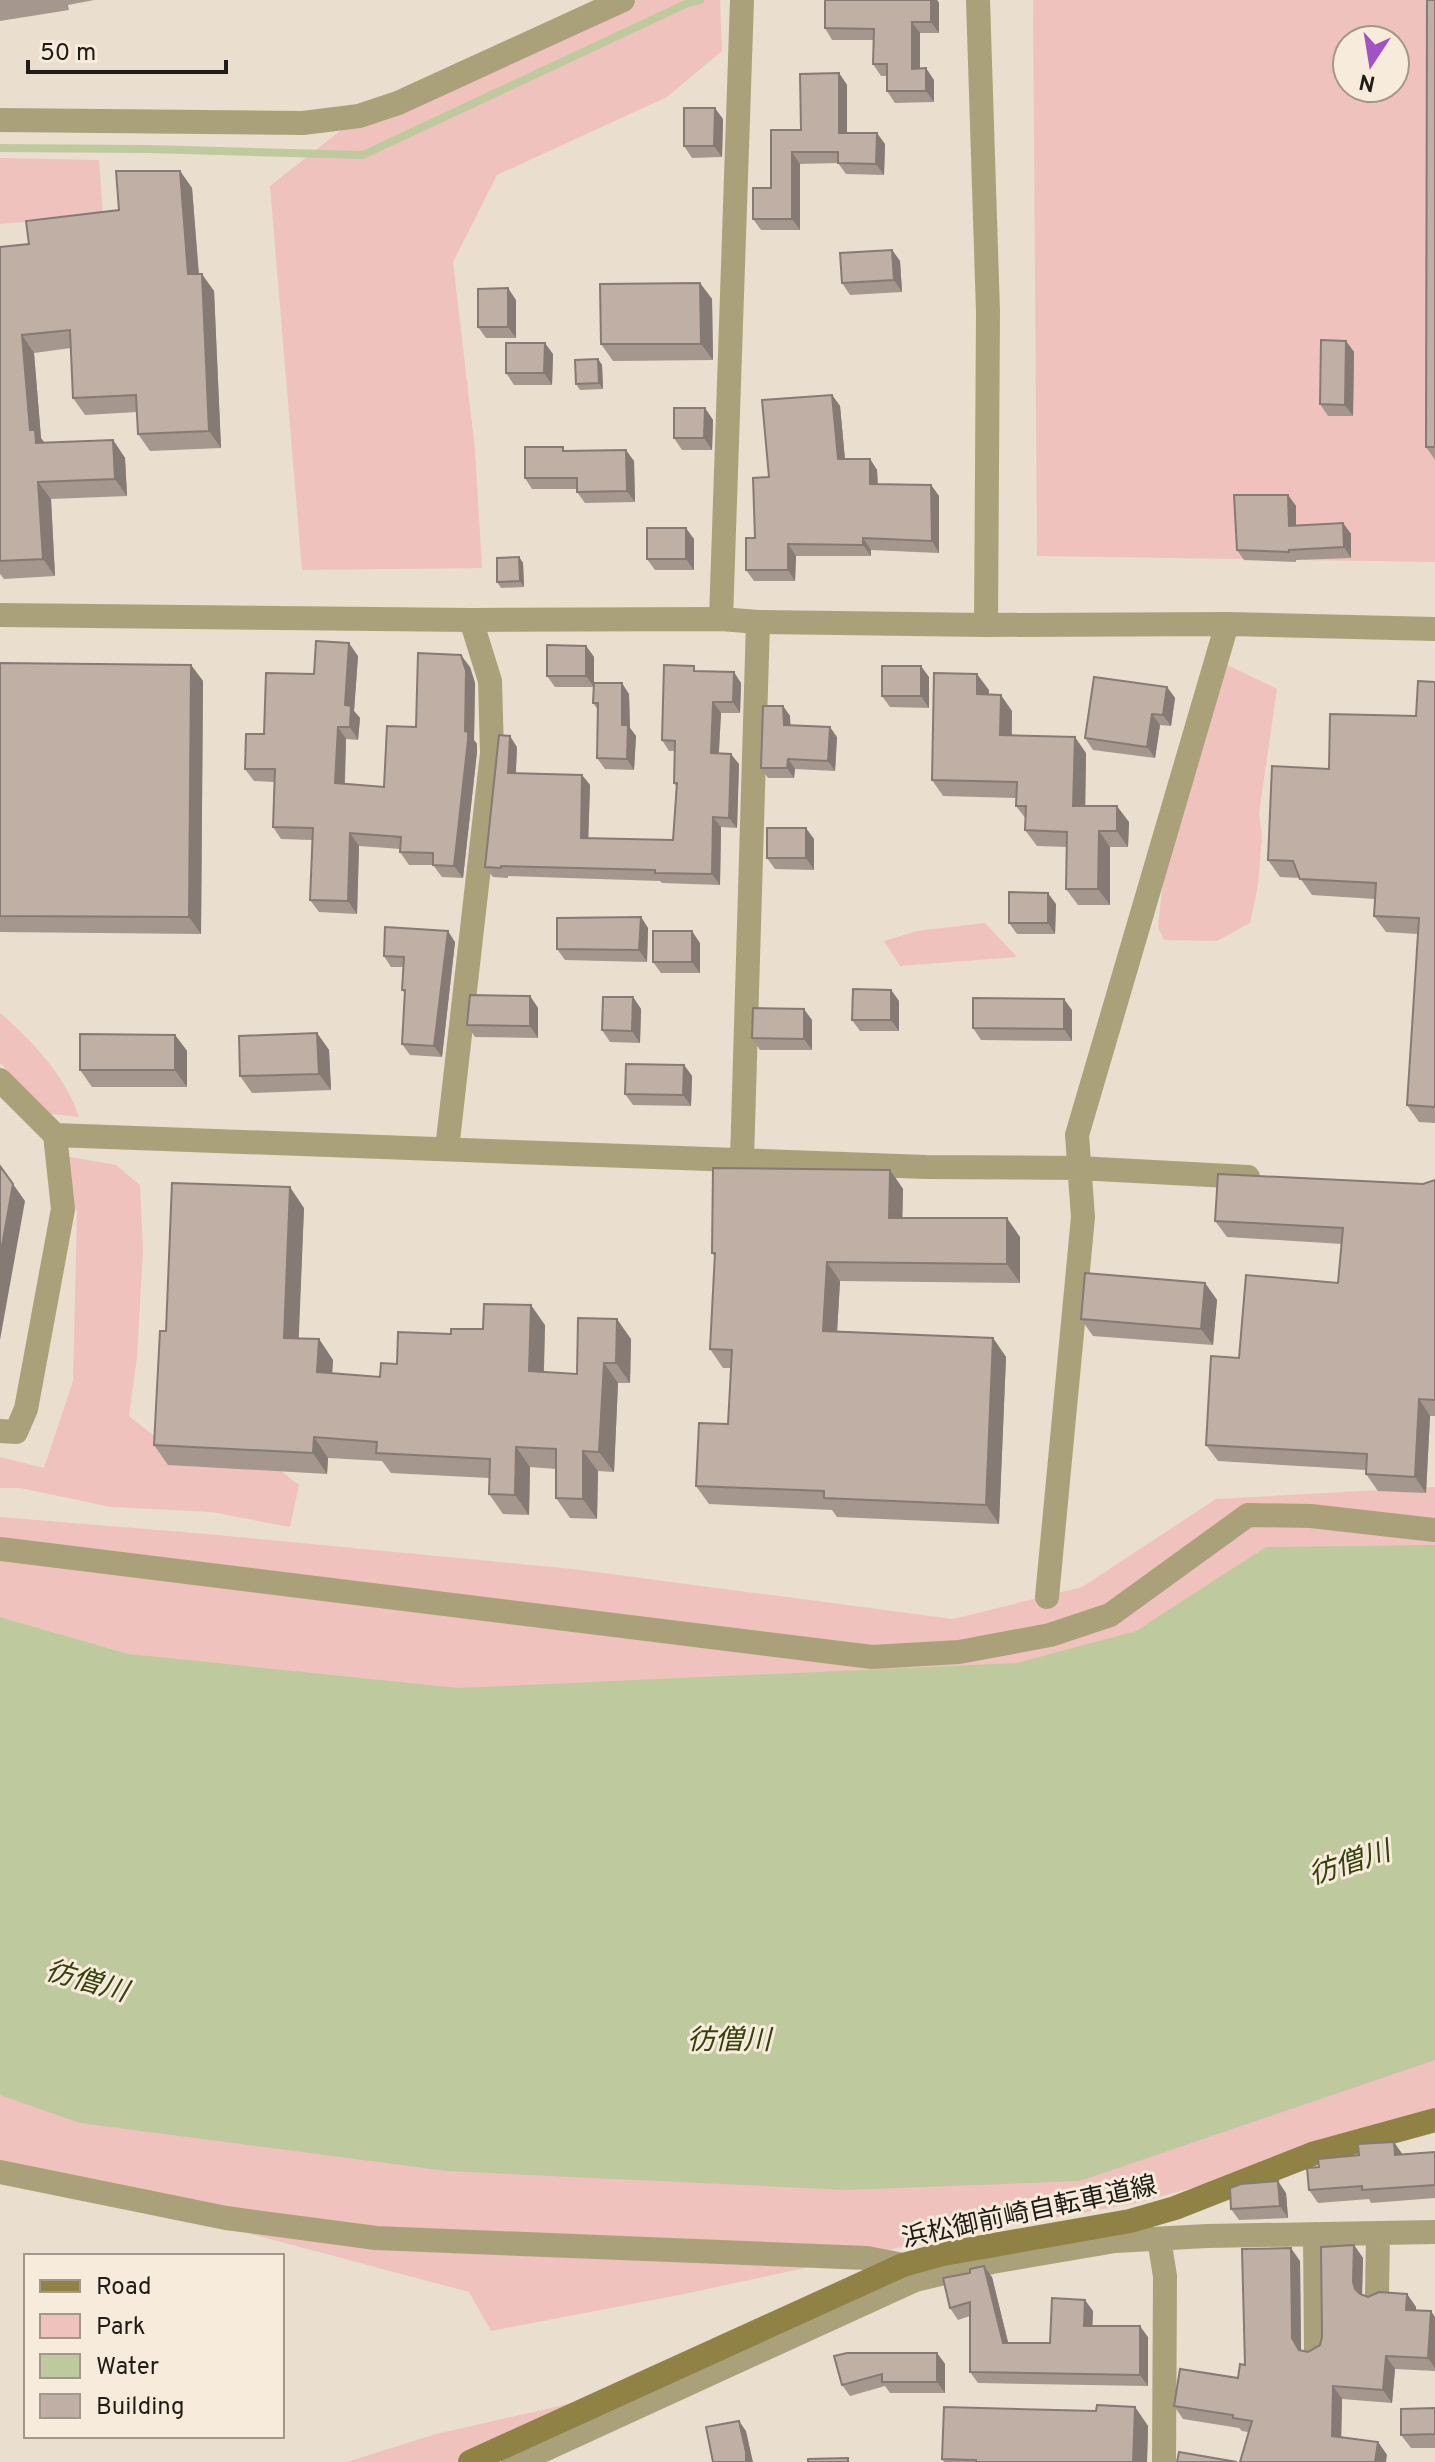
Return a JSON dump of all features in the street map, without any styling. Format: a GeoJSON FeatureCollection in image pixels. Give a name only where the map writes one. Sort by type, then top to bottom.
{"type":"FeatureCollection","features":[{"type":"Feature","properties":{"kind":"main road","name":"浜松御前崎自転車道線"},"geometry":{"type":"LineString","coordinates":[[470,2462],[909,2273],[943,2254],[1130,2221],[1175,2208],[1315,2153],[1435,2120]]}},
{"type":"Feature","properties":{"kind":"street"},"geometry":{"type":"LineString","coordinates":[[0,120],[303,123],[359,116],[398,103],[623,0]]}},
{"type":"Feature","properties":{"kind":"street"},"geometry":{"type":"LineString","coordinates":[[721,619],[742,0]]}},
{"type":"Feature","properties":{"kind":"street"},"geometry":{"type":"LineString","coordinates":[[978,0],[988,312],[986,625]]}},
{"type":"Feature","properties":{"kind":"street"},"geometry":{"type":"LineString","coordinates":[[0,615],[721,619],[758,622],[1227,624],[1435,629]]}},
{"type":"Feature","properties":{"kind":"street"},"geometry":{"type":"LineString","coordinates":[[447,1149],[492,753],[490,681],[471,620]]}},
{"type":"Feature","properties":{"kind":"street"},"geometry":{"type":"LineString","coordinates":[[742,1160],[758,622]]}},
{"type":"Feature","properties":{"kind":"street"},"geometry":{"type":"LineString","coordinates":[[1047,1597],[1083,1217],[1077,1135],[1227,624]]}},
{"type":"Feature","properties":{"kind":"street"},"geometry":{"type":"LineString","coordinates":[[0,1080],[55,1135],[63,1209],[26,1409],[16,1432],[0,1431]]}},
{"type":"Feature","properties":{"kind":"street"},"geometry":{"type":"LineString","coordinates":[[55,1135],[926,1167],[1078,1168],[1264,1177]]}},
{"type":"Feature","properties":{"kind":"street"},"geometry":{"type":"LineString","coordinates":[[0,1549],[872,1657],[959,1652],[1050,1635],[1110,1615],[1248,1515],[1311,1516],[1435,1530]]}},
{"type":"Feature","properties":{"kind":"street"},"geometry":{"type":"LineString","coordinates":[[0,2172],[226,2218],[376,2238],[867,2258],[909,2273]]}},
{"type":"Feature","properties":{"kind":"street"},"geometry":{"type":"LineString","coordinates":[[513,2462],[909,2273],[1115,2241],[1435,2232]]}},
{"type":"Feature","properties":{"kind":"street"},"geometry":{"type":"LineString","coordinates":[[1377,2295],[1378,2233]]}},
{"type":"Feature","properties":{"kind":"street"},"geometry":{"type":"LineString","coordinates":[[1315,2234],[1316,2350]]}},
{"type":"Feature","properties":{"kind":"street"},"geometry":{"type":"LineString","coordinates":[[1159,2239],[1165,2276],[1164,2462]]}},
{"type":"Feature","properties":{"kind":"green space"},"geometry":{"type":"Polygon","coordinates":[[[637,0],[720,0],[722,51],[667,97],[497,175],[453,262],[475,450],[482,568],[302,570],[270,186],[359,116],[637,0]]]}},
{"type":"Feature","properties":{"kind":"green space"},"geometry":{"type":"Polygon","coordinates":[[[1033,0],[1435,0],[1435,562],[1037,556],[1033,0]]]}},
{"type":"Feature","properties":{"kind":"green space"},"geometry":{"type":"Polygon","coordinates":[[[0,158],[99,160],[103,215],[0,224],[0,158]]]}},
{"type":"Feature","properties":{"kind":"green space"},"geometry":{"type":"Polygon","coordinates":[[[1217,660],[1277,689],[1259,813],[1262,837],[1258,885],[1250,923],[1217,941],[1164,940],[1158,926],[1166,854],[1217,660]]]}},
{"type":"Feature","properties":{"kind":"green space"},"geometry":{"type":"Polygon","coordinates":[[[985,923],[1017,957],[900,966],[884,941],[917,931],[985,923]]]}},
{"type":"Feature","properties":{"kind":"green space"},"geometry":{"type":"Polygon","coordinates":[[[0,1013],[47,1060],[66,1088],[79,1117],[51,1114],[0,1063],[0,1013]]]}},
{"type":"Feature","properties":{"kind":"green space"},"geometry":{"type":"Polygon","coordinates":[[[53,1154],[116,1165],[140,1185],[143,1249],[137,1357],[129,1416],[173,1451],[257,1453],[299,1485],[290,1527],[211,1512],[111,1507],[20,1488],[0,1488],[0,1457],[44,1468],[73,1381],[77,1212],[53,1154]]]}},
{"type":"Feature","properties":{"kind":"green space"},"geometry":{"type":"Polygon","coordinates":[[[1435,1487],[1435,1547],[1111,1654],[843,1686],[454,1698],[129,1654],[0,1617],[0,1517],[573,1569],[953,1619],[1082,1587],[1216,1499],[1435,1487]]]}},
{"type":"Feature","properties":{"kind":"green space"},"geometry":{"type":"Polygon","coordinates":[[[1435,2060],[1435,2120],[1137,2203],[958,2235],[684,2294],[491,2331],[469,2292],[0,2167],[0,2094],[1435,2060]]]}},
{"type":"Feature","properties":{"kind":"green space"},"geometry":{"type":"Polygon","coordinates":[[[586,2400],[456,2462],[347,2462],[436,2434],[586,2400]]]}},
{"type":"Feature","properties":{"kind":"water","name":"彷僧川"},"geometry":{"type":"Polygon","coordinates":[[[1435,1545],[1435,2060],[1080,2181],[846,2190],[447,2171],[80,2123],[0,2095],[0,1617],[129,1654],[458,1688],[1017,1663],[1136,1631],[1266,1547],[1435,1545]]]}},
{"type":"Feature","properties":{"kind":"building"},"geometry":{"type":"Polygon","coordinates":[[[825,0],[931,0],[931,22],[912,22],[912,69],[926,68],[926,91],[887,91],[887,64],[873,64],[874,29],[825,28],[825,0]]]}},
{"type":"Feature","properties":{"kind":"building"},"geometry":{"type":"Polygon","coordinates":[[[1427,0],[1435,0],[1435,447],[1426,447],[1427,0]]]}},
{"type":"Feature","properties":{"kind":"building"},"geometry":{"type":"Polygon","coordinates":[[[839,73],[839,133],[877,133],[876,164],[838,163],[838,152],[792,152],[792,219],[753,219],[753,188],[771,188],[771,130],[801,130],[800,74],[839,73]]]}},
{"type":"Feature","properties":{"kind":"building"},"geometry":{"type":"Polygon","coordinates":[[[684,108],[715,108],[714,146],[684,146],[684,108]]]}},
{"type":"Feature","properties":{"kind":"building"},"geometry":{"type":"Polygon","coordinates":[[[116,171],[180,171],[188,274],[202,274],[209,431],[138,434],[136,395],[73,398],[70,330],[22,335],[30,430],[35,430],[36,443],[113,440],[115,479],[38,482],[43,559],[0,561],[0,247],[29,244],[26,221],[119,210],[116,171]]]}},
{"type":"Feature","properties":{"kind":"building"},"geometry":{"type":"Polygon","coordinates":[[[892,250],[894,280],[842,283],[840,253],[892,250]]]}},
{"type":"Feature","properties":{"kind":"building"},"geometry":{"type":"Polygon","coordinates":[[[700,283],[701,344],[601,344],[600,284],[700,283]]]}},
{"type":"Feature","properties":{"kind":"building"},"geometry":{"type":"Polygon","coordinates":[[[508,288],[508,327],[478,327],[478,289],[508,288]]]}},
{"type":"Feature","properties":{"kind":"building"},"geometry":{"type":"Polygon","coordinates":[[[1321,340],[1346,341],[1345,405],[1320,404],[1321,340]]]}},
{"type":"Feature","properties":{"kind":"building"},"geometry":{"type":"Polygon","coordinates":[[[506,343],[545,343],[544,373],[506,373],[506,343]]]}},
{"type":"Feature","properties":{"kind":"building"},"geometry":{"type":"Polygon","coordinates":[[[598,359],[599,383],[576,384],[575,360],[598,359]]]}},
{"type":"Feature","properties":{"kind":"building"},"geometry":{"type":"Polygon","coordinates":[[[832,395],[838,459],[870,459],[870,484],[931,485],[932,541],[863,538],[863,545],[788,544],[788,570],[746,570],[746,538],[755,538],[753,478],[769,477],[762,400],[832,395]]]}},
{"type":"Feature","properties":{"kind":"building"},"geometry":{"type":"Polygon","coordinates":[[[674,408],[705,408],[704,438],[674,438],[674,408]]]}},
{"type":"Feature","properties":{"kind":"building"},"geometry":{"type":"Polygon","coordinates":[[[525,447],[563,447],[563,451],[626,450],[627,491],[577,492],[577,478],[525,478],[525,447]]]}},
{"type":"Feature","properties":{"kind":"building"},"geometry":{"type":"Polygon","coordinates":[[[1234,495],[1288,495],[1289,526],[1343,523],[1344,547],[1289,552],[1237,550],[1234,495]]]}},
{"type":"Feature","properties":{"kind":"building"},"geometry":{"type":"Polygon","coordinates":[[[647,528],[686,528],[686,559],[647,559],[647,528]]]}},
{"type":"Feature","properties":{"kind":"building"},"geometry":{"type":"Polygon","coordinates":[[[519,557],[520,581],[497,582],[497,558],[519,557]]]}},
{"type":"Feature","properties":{"kind":"building"},"geometry":{"type":"Polygon","coordinates":[[[316,641],[349,643],[345,705],[351,706],[350,727],[338,727],[335,783],[384,787],[387,726],[416,727],[418,653],[461,655],[466,671],[465,731],[468,732],[468,740],[454,866],[433,865],[433,853],[400,852],[401,837],[350,833],[348,901],[310,900],[313,828],[273,827],[275,769],[245,769],[246,734],[264,734],[266,673],[314,674],[316,641]]]}},
{"type":"Feature","properties":{"kind":"building"},"geometry":{"type":"Polygon","coordinates":[[[547,645],[586,646],[586,676],[547,676],[547,645]]]}},
{"type":"Feature","properties":{"kind":"building"},"geometry":{"type":"Polygon","coordinates":[[[0,663],[191,665],[189,917],[0,916],[0,663]]]}},
{"type":"Feature","properties":{"kind":"building"},"geometry":{"type":"Polygon","coordinates":[[[664,665],[694,666],[694,671],[734,672],[733,702],[713,702],[711,753],[731,754],[729,818],[713,817],[712,874],[485,867],[499,735],[510,736],[508,773],[582,775],[581,838],[673,840],[677,783],[674,783],[675,741],[662,740],[664,665]]]}},
{"type":"Feature","properties":{"kind":"building"},"geometry":{"type":"Polygon","coordinates":[[[882,666],[921,666],[921,696],[882,696],[882,666]]]}},
{"type":"Feature","properties":{"kind":"building"},"geometry":{"type":"Polygon","coordinates":[[[934,673],[977,674],[977,694],[1001,695],[1000,735],[1075,737],[1073,806],[1117,806],[1117,831],[1099,831],[1098,889],[1066,889],[1067,832],[1025,830],[1026,806],[1016,806],[1017,782],[932,780],[934,673]]]}},
{"type":"Feature","properties":{"kind":"building"},"geometry":{"type":"Polygon","coordinates":[[[1094,677],[1167,687],[1163,715],[1152,714],[1147,747],[1085,738],[1094,677]]]}},
{"type":"Feature","properties":{"kind":"building"},"geometry":{"type":"Polygon","coordinates":[[[1418,681],[1435,682],[1435,1107],[1407,1105],[1419,918],[1374,916],[1376,883],[1300,879],[1293,861],[1268,860],[1272,766],[1329,769],[1330,714],[1416,716],[1418,681]]]}},
{"type":"Feature","properties":{"kind":"building"},"geometry":{"type":"Polygon","coordinates":[[[594,683],[622,683],[622,725],[628,725],[627,759],[597,758],[598,703],[593,703],[594,683]]]}},
{"type":"Feature","properties":{"kind":"building"},"geometry":{"type":"Polygon","coordinates":[[[763,706],[783,706],[784,725],[830,727],[828,761],[788,759],[787,768],[761,768],[763,706]]]}},
{"type":"Feature","properties":{"kind":"building"},"geometry":{"type":"Polygon","coordinates":[[[767,828],[806,828],[806,858],[767,858],[767,828]]]}},
{"type":"Feature","properties":{"kind":"building"},"geometry":{"type":"Polygon","coordinates":[[[1009,892],[1048,893],[1048,923],[1009,923],[1009,892]]]}},
{"type":"Feature","properties":{"kind":"building"},"geometry":{"type":"Polygon","coordinates":[[[641,917],[639,950],[557,949],[557,918],[641,917]]]}},
{"type":"Feature","properties":{"kind":"building"},"geometry":{"type":"Polygon","coordinates":[[[385,927],[448,931],[434,1046],[402,1044],[404,957],[384,956],[385,927]]]}},
{"type":"Feature","properties":{"kind":"building"},"geometry":{"type":"Polygon","coordinates":[[[653,931],[692,931],[692,962],[653,962],[653,931]]]}},
{"type":"Feature","properties":{"kind":"building"},"geometry":{"type":"Polygon","coordinates":[[[853,989],[891,990],[891,1020],[852,1020],[853,989]]]}},
{"type":"Feature","properties":{"kind":"building"},"geometry":{"type":"Polygon","coordinates":[[[470,995],[530,996],[530,1026],[467,1025],[470,995]]]}},
{"type":"Feature","properties":{"kind":"building"},"geometry":{"type":"Polygon","coordinates":[[[603,997],[633,997],[632,1031],[602,1030],[603,997]]]}},
{"type":"Feature","properties":{"kind":"building"},"geometry":{"type":"Polygon","coordinates":[[[973,998],[1064,999],[1064,1029],[973,1028],[973,998]]]}},
{"type":"Feature","properties":{"kind":"building"},"geometry":{"type":"Polygon","coordinates":[[[753,1008],[804,1009],[804,1039],[752,1038],[753,1008]]]}},
{"type":"Feature","properties":{"kind":"building"},"geometry":{"type":"Polygon","coordinates":[[[317,1033],[319,1074],[240,1076],[239,1036],[317,1033]]]}},
{"type":"Feature","properties":{"kind":"building"},"geometry":{"type":"Polygon","coordinates":[[[80,1034],[175,1035],[175,1070],[80,1070],[80,1034]]]}},
{"type":"Feature","properties":{"kind":"building"},"geometry":{"type":"Polygon","coordinates":[[[626,1064],[684,1065],[683,1095],[625,1094],[626,1064]]]}},
{"type":"Feature","properties":{"kind":"building"},"geometry":{"type":"Polygon","coordinates":[[[0,1166],[13,1184],[0,1257],[0,1166]]]}},
{"type":"Feature","properties":{"kind":"building"},"geometry":{"type":"Polygon","coordinates":[[[713,1168],[890,1170],[889,1218],[1007,1218],[1007,1264],[827,1262],[823,1331],[993,1338],[986,1505],[824,1498],[824,1491],[696,1486],[699,1423],[728,1424],[732,1350],[710,1349],[715,1253],[712,1253],[713,1168]]]}},
{"type":"Feature","properties":{"kind":"building"},"geometry":{"type":"Polygon","coordinates":[[[1218,1174],[1423,1184],[1435,1180],[1435,1400],[1419,1399],[1415,1477],[1366,1474],[1367,1454],[1206,1445],[1211,1356],[1239,1358],[1246,1275],[1338,1283],[1343,1228],[1215,1221],[1218,1174]]]}},
{"type":"Feature","properties":{"kind":"building"},"geometry":{"type":"Polygon","coordinates":[[[172,1183],[290,1187],[284,1338],[319,1339],[317,1372],[380,1377],[381,1363],[397,1364],[398,1332],[451,1334],[451,1329],[483,1329],[484,1304],[531,1305],[529,1371],[577,1374],[578,1318],[617,1319],[616,1363],[604,1363],[599,1452],[583,1451],[583,1499],[556,1498],[556,1449],[516,1447],[515,1495],[489,1494],[490,1459],[376,1453],[377,1442],[314,1437],[313,1453],[154,1445],[160,1331],[166,1331],[172,1183]]]}},
{"type":"Feature","properties":{"kind":"building"},"geometry":{"type":"Polygon","coordinates":[[[1085,1273],[1205,1283],[1201,1329],[1081,1319],[1085,1273]]]}},
{"type":"Feature","properties":{"kind":"building"},"geometry":{"type":"Polygon","coordinates":[[[1394,2142],[1395,2155],[1435,2152],[1435,2185],[1309,2190],[1307,2168],[1319,2167],[1318,2159],[1359,2155],[1358,2144],[1394,2142]]]}},
{"type":"Feature","properties":{"kind":"building"},"geometry":{"type":"Polygon","coordinates":[[[1278,2181],[1280,2206],[1231,2209],[1230,2188],[1278,2181]]]}},
{"type":"Feature","properties":{"kind":"building"},"geometry":{"type":"Polygon","coordinates":[[[1354,2245],[1353,2282],[1360,2294],[1368,2297],[1379,2292],[1407,2294],[1406,2310],[1431,2311],[1428,2358],[1386,2356],[1383,2390],[1333,2386],[1332,2436],[1378,2442],[1375,2462],[1240,2462],[1252,2421],[1174,2406],[1180,2369],[1238,2378],[1240,2364],[1245,2365],[1242,2249],[1291,2248],[1292,2338],[1299,2350],[1308,2352],[1320,2345],[1322,2337],[1321,2247],[1354,2245]]]}},
{"type":"Feature","properties":{"kind":"building"},"geometry":{"type":"Polygon","coordinates":[[[984,2266],[1003,2343],[1050,2343],[1052,2298],[1085,2300],[1084,2326],[1140,2326],[1140,2375],[970,2372],[970,2302],[950,2308],[943,2278],[970,2273],[970,2269],[984,2266]]]}},
{"type":"Feature","properties":{"kind":"building"},"geometry":{"type":"Polygon","coordinates":[[[847,2353],[937,2353],[937,2382],[882,2382],[882,2374],[842,2385],[834,2356],[847,2353]]]}},
{"type":"Feature","properties":{"kind":"building"},"geometry":{"type":"Polygon","coordinates":[[[1097,2405],[1135,2407],[1133,2462],[976,2462],[942,2459],[944,2407],[1096,2411],[1097,2405]]]}},
{"type":"Feature","properties":{"kind":"building"},"geometry":{"type":"Polygon","coordinates":[[[1435,2408],[1435,2434],[1401,2435],[1401,2409],[1435,2408]]]}},
{"type":"Feature","properties":{"kind":"building"},"geometry":{"type":"Polygon","coordinates":[[[739,2421],[746,2462],[713,2462],[706,2427],[739,2421]]]}},
{"type":"Feature","properties":{"kind":"building"},"geometry":{"type":"Polygon","coordinates":[[[1179,2452],[1237,2462],[1177,2462],[1179,2452]]]}},
{"type":"Feature","properties":{"kind":"building"},"geometry":{"type":"Polygon","coordinates":[[[848,2458],[848,2462],[808,2462],[808,2459],[848,2458]]]}},
{"type":"Feature","properties":{"kind":"waterway"},"geometry":{"type":"LineString","coordinates":[[0,148],[363,155],[700,0]]}}]}
